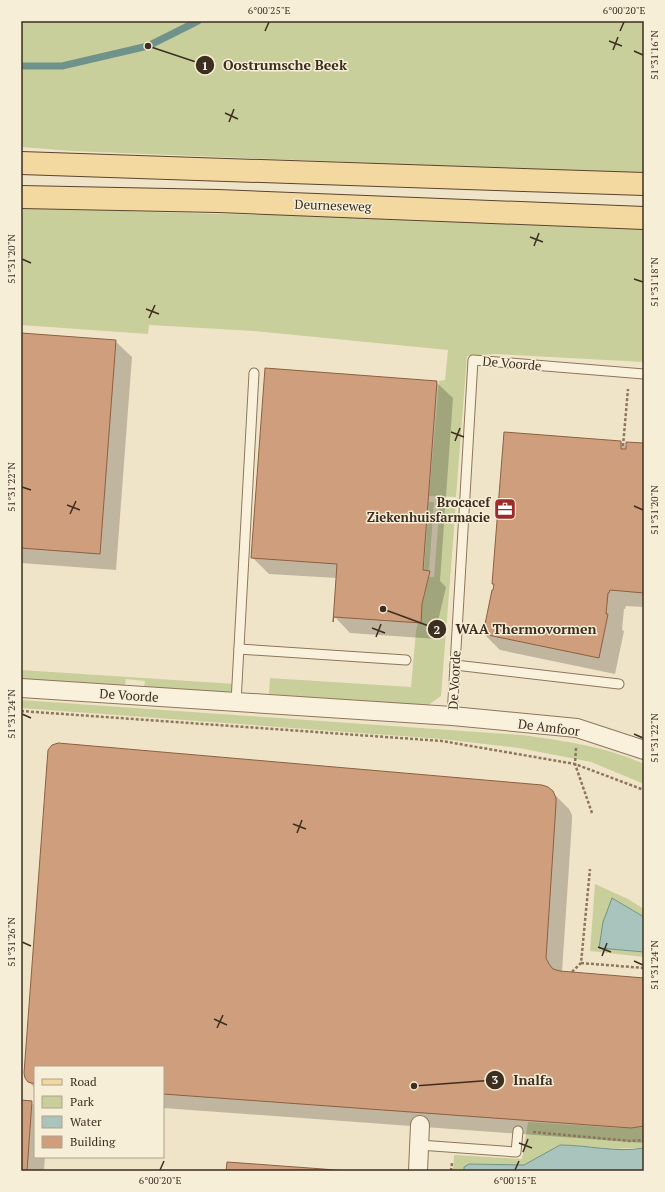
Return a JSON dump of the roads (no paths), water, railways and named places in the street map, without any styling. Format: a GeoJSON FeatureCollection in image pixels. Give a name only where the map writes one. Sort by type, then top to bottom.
{"type":"FeatureCollection","features":[{"type":"Feature","properties":{"kind":"main road"},"geometry":{"type":"LineString","coordinates":[[21,163],[644,184]]}},
{"type":"Feature","properties":{"kind":"main road","name":"Deurneseweg"},"geometry":{"type":"LineString","coordinates":[[21,197],[234,202],[644,218]]}},
{"type":"Feature","properties":{"kind":"street","name":"De Voorde"},"geometry":{"type":"LineString","coordinates":[[21,688],[452,716]]}},
{"type":"Feature","properties":{"kind":"street","name":"De Amfoor"},"geometry":{"type":"LineString","coordinates":[[452,716],[577,728],[644,750]]}},
{"type":"Feature","properties":{"kind":"street"},"geometry":{"type":"LineString","coordinates":[[418,1171],[420,1125]]}},
{"type":"Feature","properties":{"kind":"lane","name":"De Voorde"},"geometry":{"type":"LineString","coordinates":[[452,716],[473,360],[644,374]]}},
{"type":"Feature","properties":{"kind":"lane"},"geometry":{"type":"LineString","coordinates":[[236,702],[254,373]]}},
{"type":"Feature","properties":{"kind":"lane"},"geometry":{"type":"LineString","coordinates":[[239,649],[406,660]]}},
{"type":"Feature","properties":{"kind":"lane"},"geometry":{"type":"LineString","coordinates":[[455,665],[619,684]]}},
{"type":"Feature","properties":{"kind":"lane"},"geometry":{"type":"LineString","coordinates":[[419,1145],[516,1152],[518,1131]]}},
{"type":"Feature","properties":{"kind":"water"},"geometry":{"type":"Polygon","coordinates":[[[612,898],[644,917],[644,952],[599,948],[603,922],[612,898]]]}},
{"type":"Feature","properties":{"kind":"water"},"geometry":{"type":"Polygon","coordinates":[[[560,1145],[623,1150],[644,1148],[644,1171],[464,1171],[464,1167],[469,1164],[524,1165],[560,1145]]]}},
{"type":"Feature","properties":{"kind":"waterway"},"geometry":{"type":"LineString","coordinates":[[21,66],[62,66],[148,46],[198,21]]}},
{"type":"Feature","properties":{"kind":"place","name":"Oostrumsche Beek"},"geometry":{"type":"Point","coordinates":[148,46]}},
{"type":"Feature","properties":{"kind":"place","name":"Brocacef Ziekenhuisfarmacie"},"geometry":{"type":"Point","coordinates":[505,509]}},
{"type":"Feature","properties":{"kind":"place","name":"WAA Thermovormen"},"geometry":{"type":"Point","coordinates":[383,609]}},
{"type":"Feature","properties":{"kind":"place","name":"Inalfa"},"geometry":{"type":"Point","coordinates":[414,1086]}}]}
